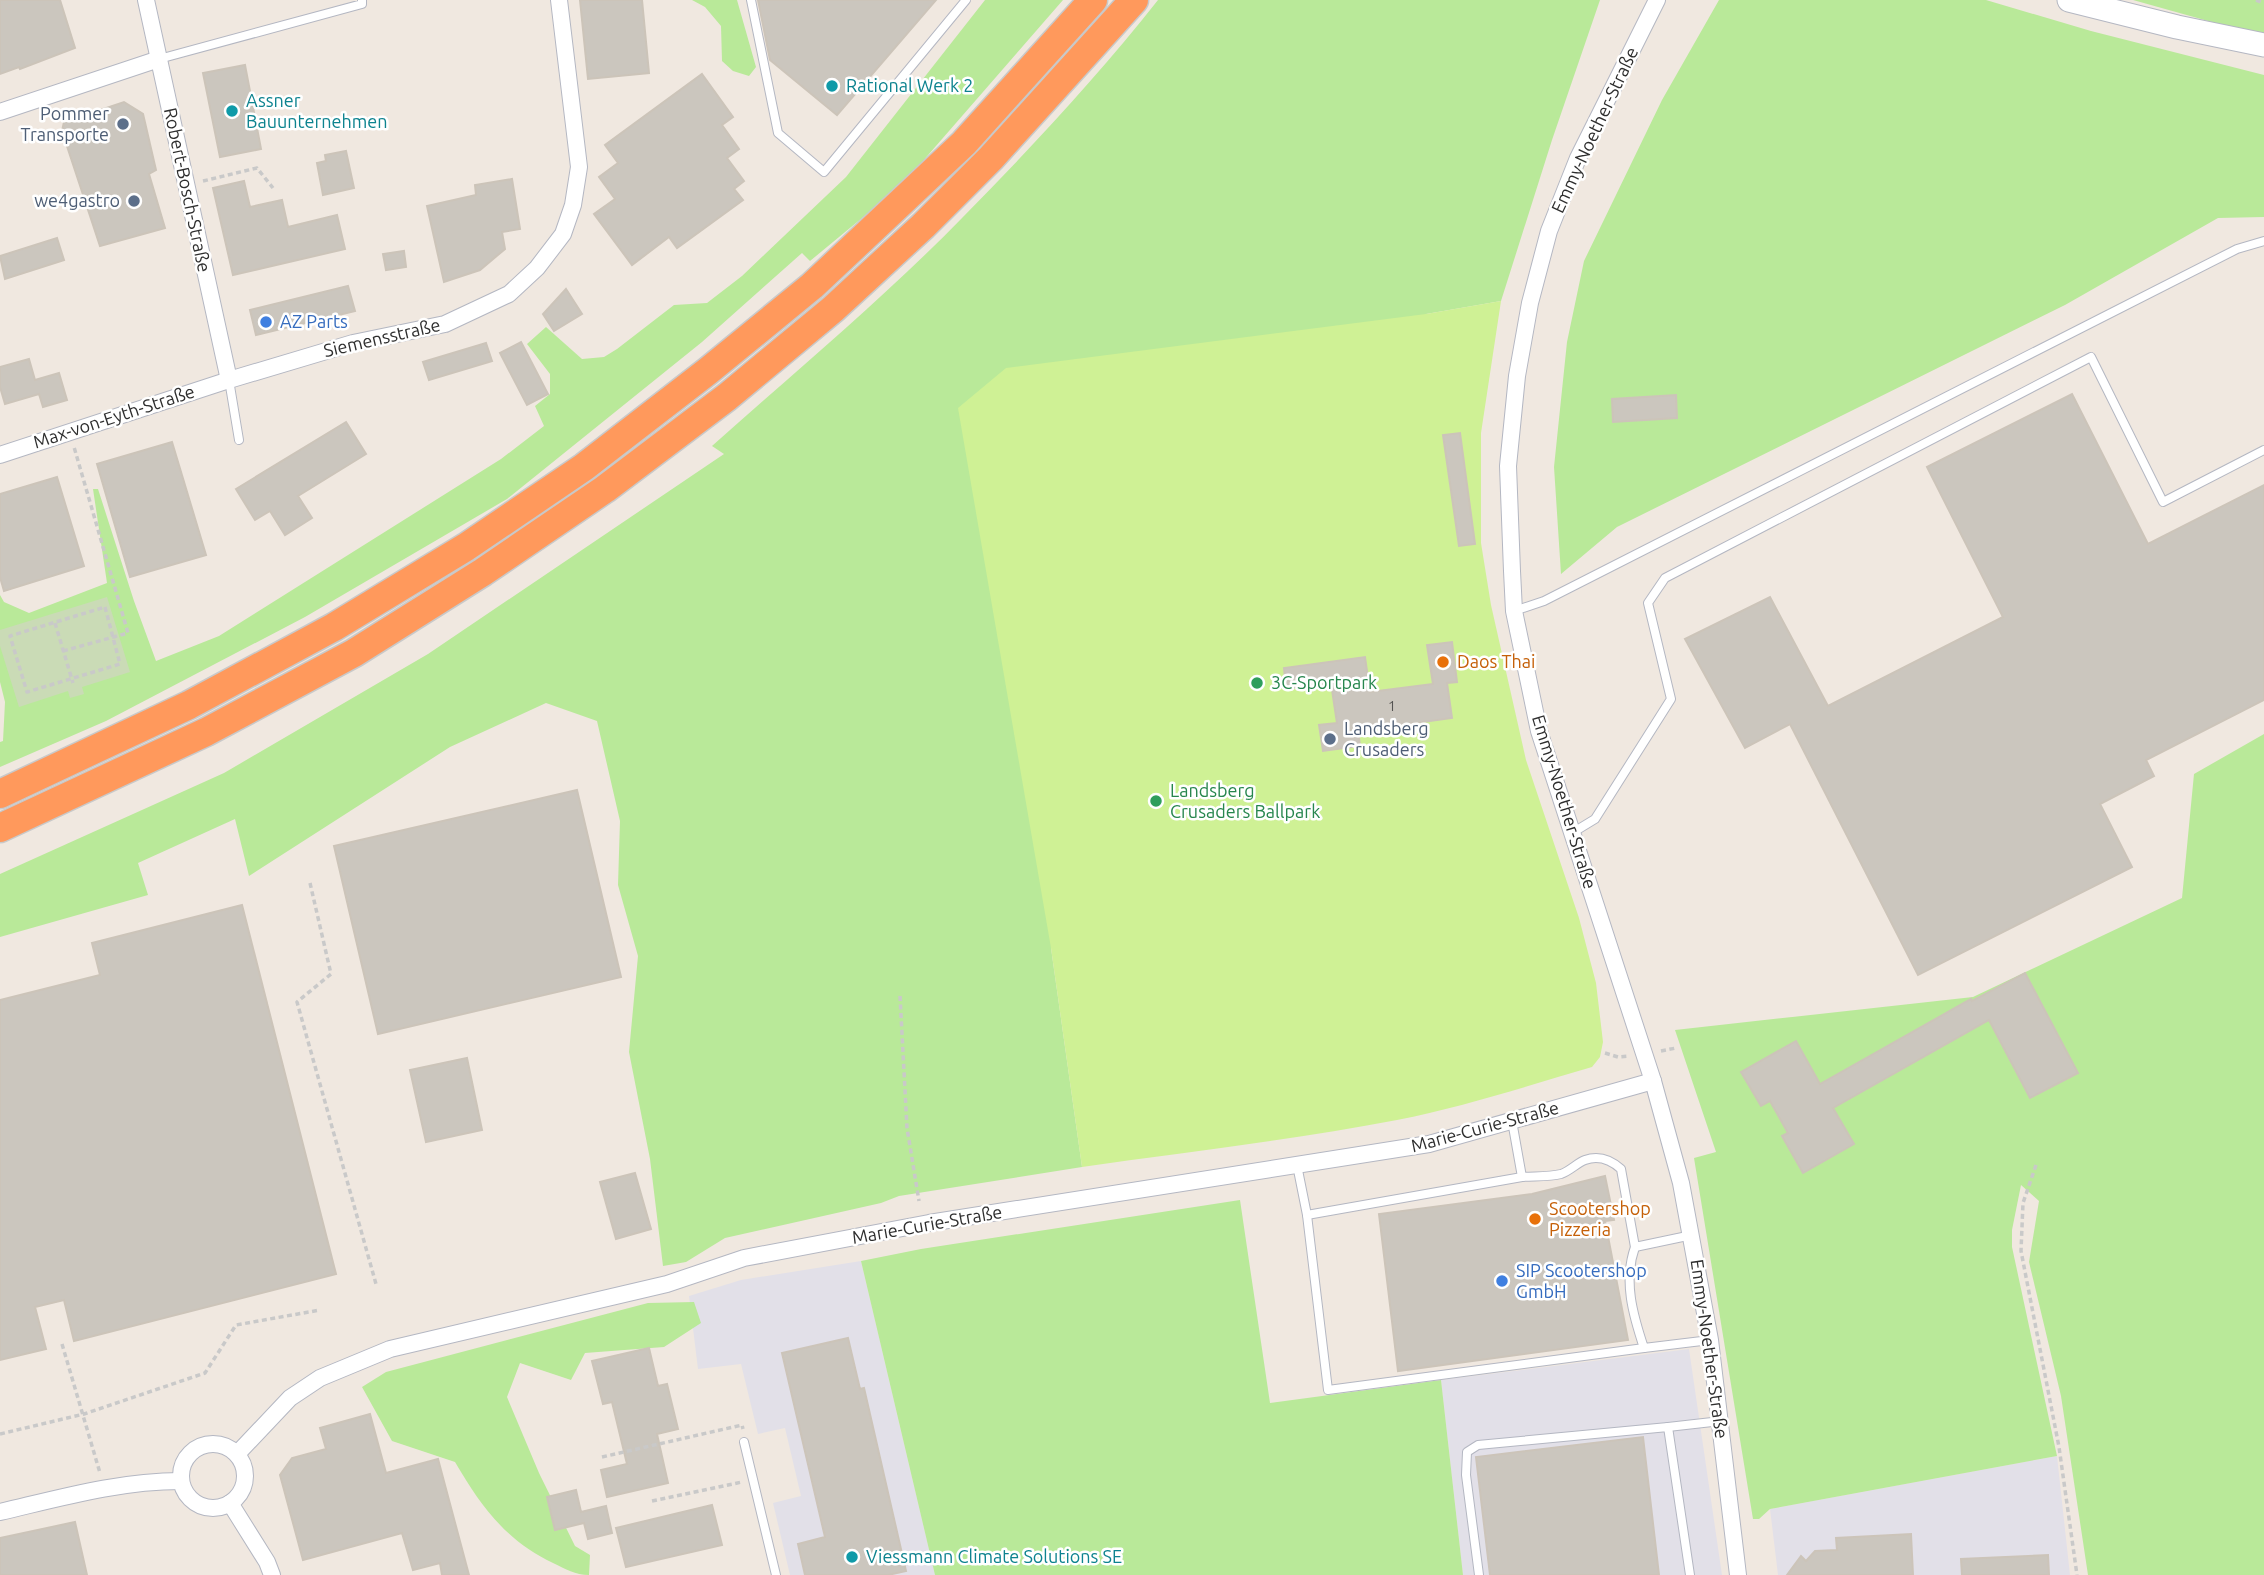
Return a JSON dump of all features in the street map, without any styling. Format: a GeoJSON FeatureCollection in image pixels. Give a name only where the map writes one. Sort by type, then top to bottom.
{"type":"FeatureCollection","features":[{"type":"Feature","properties":{"kind":"highway"},"geometry":{"type":"LineString","coordinates":[[0,794],[189,705],[334,627],[466,547],[584,467],[812,286],[964,143],[1093,0]]}},
{"type":"Feature","properties":{"kind":"highway"},"geometry":{"type":"LineString","coordinates":[[0,828],[205,733],[354,653],[483,572],[605,489],[727,397],[833,309],[991,158],[1134,0]]}},
{"type":"Feature","properties":{"kind":"street","name":"Robert-Bosch-Straße"},"geometry":{"type":"LineString","coordinates":[[146,0],[229,380]]}},
{"type":"Feature","properties":{"kind":"street","name":"Siemensstraße"},"geometry":{"type":"LineString","coordinates":[[229,380],[354,343],[445,324],[509,294],[537,268],[562,234],[573,205],[579,167],[559,0]]}},
{"type":"Feature","properties":{"kind":"street","name":"Emmy-Noether-Straße"},"geometry":{"type":"LineString","coordinates":[[1657,0],[1578,158],[1549,230],[1530,303],[1517,376],[1508,466],[1514,611],[1539,731],[1653,1081],[1681,1183],[1710,1340],[1738,1575]]}},
{"type":"Feature","properties":{"kind":"street"},"geometry":{"type":"LineString","coordinates":[[2069,0],[2264,46]]}},
{"type":"Feature","properties":{"kind":"street"},"geometry":{"type":"LineString","coordinates":[[0,113],[159,59]]}},
{"type":"Feature","properties":{"kind":"street","name":"Max-von-Eyth-Straße"},"geometry":{"type":"LineString","coordinates":[[0,455],[229,380]]}},
{"type":"Feature","properties":{"kind":"street","name":"Marie-Curie-Straße"},"geometry":{"type":"LineString","coordinates":[[237,1454],[290,1398],[320,1378],[390,1349],[667,1284],[744,1258],[929,1223],[1429,1144],[1653,1081]]}},
{"type":"Feature","properties":{"kind":"street"},"geometry":{"type":"LineString","coordinates":[[219,1444],[237,1454],[242,1462],[244,1480],[242,1489],[230,1503],[220,1507],[199,1505],[184,1490],[181,1470],[190,1452],[199,1447],[219,1444]]}},
{"type":"Feature","properties":{"kind":"street"},"geometry":{"type":"LineString","coordinates":[[0,1512],[104,1488],[146,1481],[181,1480]]}},
{"type":"Feature","properties":{"kind":"street"},"geometry":{"type":"LineString","coordinates":[[230,1503],[267,1562],[272,1575]]}},
{"type":"Feature","properties":{"kind":"lane"},"geometry":{"type":"LineString","coordinates":[[159,59],[362,4],[362,0]]}},
{"type":"Feature","properties":{"kind":"lane"},"geometry":{"type":"LineString","coordinates":[[751,0],[778,133],[824,172],[966,0]]}},
{"type":"Feature","properties":{"kind":"lane"},"geometry":{"type":"LineString","coordinates":[[1514,611],[1544,601],[2237,248],[2264,240]]}},
{"type":"Feature","properties":{"kind":"lane"},"geometry":{"type":"LineString","coordinates":[[1572,833],[1595,819],[1671,699],[1648,603],[1665,578],[2091,356],[2163,502],[2264,450]]}},
{"type":"Feature","properties":{"kind":"lane"},"geometry":{"type":"LineString","coordinates":[[229,380],[239,440]]}},
{"type":"Feature","properties":{"kind":"lane"},"geometry":{"type":"LineString","coordinates":[[1512,1121],[1522,1177]]}},
{"type":"Feature","properties":{"kind":"lane"},"geometry":{"type":"LineString","coordinates":[[1307,1215],[1522,1177],[1561,1174],[1584,1160],[1612,1160],[1621,1169],[1635,1247],[1630,1262],[1629,1282],[1633,1315],[1644,1348]]}},
{"type":"Feature","properties":{"kind":"lane"},"geometry":{"type":"LineString","coordinates":[[1297,1166],[1307,1215],[1328,1390],[1710,1340]]}},
{"type":"Feature","properties":{"kind":"lane"},"geometry":{"type":"LineString","coordinates":[[1635,1247],[1692,1235]]}},
{"type":"Feature","properties":{"kind":"lane"},"geometry":{"type":"LineString","coordinates":[[1479,1575],[1466,1475],[1466,1452],[1478,1445],[1721,1421]]}},
{"type":"Feature","properties":{"kind":"lane"},"geometry":{"type":"LineString","coordinates":[[1668,1427],[1690,1575]]}},
{"type":"Feature","properties":{"kind":"lane"},"geometry":{"type":"LineString","coordinates":[[744,1442],[776,1575]]}},
{"type":"Feature","properties":{"kind":"path"},"geometry":{"type":"LineString","coordinates":[[2256,0],[2264,3]]}},
{"type":"Feature","properties":{"kind":"path"},"geometry":{"type":"LineString","coordinates":[[186,184],[257,168],[273,188]]}},
{"type":"Feature","properties":{"kind":"path"},"geometry":{"type":"LineString","coordinates":[[63,651],[128,633],[70,432]]}},
{"type":"Feature","properties":{"kind":"path"},"geometry":{"type":"LineString","coordinates":[[104,607],[120,664],[72,681],[27,692],[10,636],[55,623],[104,607]]}},
{"type":"Feature","properties":{"kind":"path"},"geometry":{"type":"LineString","coordinates":[[55,623],[72,681]]}},
{"type":"Feature","properties":{"kind":"path"},"geometry":{"type":"LineString","coordinates":[[310,883],[331,974],[297,1002],[376,1284]]}},
{"type":"Feature","properties":{"kind":"path"},"geometry":{"type":"LineString","coordinates":[[900,996],[907,1128],[919,1201]]}},
{"type":"Feature","properties":{"kind":"path"},"geometry":{"type":"LineString","coordinates":[[2036,1165],[2023,1203],[2021,1251],[2059,1447],[2077,1575]]}},
{"type":"Feature","properties":{"kind":"path"},"geometry":{"type":"LineString","coordinates":[[0,1434],[84,1414],[205,1373],[236,1325],[320,1310]]}},
{"type":"Feature","properties":{"kind":"path"},"geometry":{"type":"LineString","coordinates":[[62,1344],[104,1488]]}},
{"type":"Feature","properties":{"kind":"path"},"geometry":{"type":"LineString","coordinates":[[602,1457],[742,1425],[744,1442]]}},
{"type":"Feature","properties":{"kind":"path"},"geometry":{"type":"LineString","coordinates":[[652,1501],[753,1480]]}},
{"type":"Feature","properties":{"kind":"shaded area"},"geometry":{"type":"Polygon","coordinates":[[[861,1261],[935,1575],[790,1575],[773,1503],[801,1496],[785,1428],[758,1434],[741,1364],[698,1369],[689,1296],[741,1280],[861,1261]]]}},
{"type":"Feature","properties":{"kind":"shaded area"},"geometry":{"type":"Polygon","coordinates":[[[1689,1349],[1722,1575],[1463,1575],[1441,1380],[1689,1349]]]}},
{"type":"Feature","properties":{"kind":"shaded area"},"geometry":{"type":"Polygon","coordinates":[[[2057,1456],[2070,1575],[1778,1575],[1770,1509],[2057,1456]]]}},
{"type":"Feature","properties":{"kind":"green space"},"geometry":{"type":"Polygon","coordinates":[[[692,0],[737,0],[756,67],[749,76],[733,71],[722,61],[721,26],[705,7],[692,0]]]}},
{"type":"Feature","properties":{"kind":"green space"},"geometry":{"type":"Polygon","coordinates":[[[985,0],[1063,0],[902,185],[810,261],[802,253],[702,342],[507,499],[305,617],[106,721],[0,767],[5,702],[0,682],[0,595],[4,602],[29,613],[107,583],[93,489],[98,489],[156,661],[219,636],[501,459],[544,426],[535,406],[550,394],[550,374],[527,344],[546,327],[582,359],[604,357],[674,305],[707,303],[742,276],[846,177],[985,0]]]}},
{"type":"Feature","properties":{"kind":"green space"},"geometry":{"type":"Polygon","coordinates":[[[1158,0],[1600,0],[1501,301],[1426,314],[1051,948],[1082,1167],[899,1196],[881,1203],[725,1238],[686,1262],[663,1266],[650,1159],[629,1052],[638,956],[618,885],[620,821],[597,721],[546,703],[450,747],[249,876],[235,819],[138,863],[148,895],[0,937],[0,874],[224,773],[428,654],[724,454],[712,446],[871,305],[963,217],[1064,111],[1158,0]]]}},
{"type":"Feature","properties":{"kind":"green space"},"geometry":{"type":"Polygon","coordinates":[[[1719,0],[1986,0],[2091,31],[2264,75],[2264,217],[2218,218],[2065,305],[1617,527],[1561,574],[1554,467],[1567,342],[1584,261],[1662,100],[1719,0]]]}},
{"type":"Feature","properties":{"kind":"green space"},"geometry":{"type":"Polygon","coordinates":[[[2133,0],[2264,0],[2264,36],[2251,33],[2133,0]]]}},
{"type":"Feature","properties":{"kind":"green space","name":"3C-Sportpark"},"geometry":{"type":"Polygon","coordinates":[[[1501,301],[1481,433],[1481,543],[1491,605],[1526,760],[1579,918],[1596,983],[1603,1042],[1600,1057],[1592,1067],[1422,1115],[1319,1134],[1082,1167],[1051,948],[958,408],[1006,368],[1426,314],[1501,301]]]}},
{"type":"Feature","properties":{"kind":"green space"},"geometry":{"type":"Polygon","coordinates":[[[107,597],[130,672],[82,687],[84,694],[70,698],[68,691],[19,707],[0,646],[0,630],[107,597]]]}},
{"type":"Feature","properties":{"kind":"green space"},"geometry":{"type":"Polygon","coordinates":[[[2264,734],[2264,1575],[2088,1575],[2061,1396],[2029,1262],[2039,1201],[2021,1185],[2012,1230],[2012,1247],[2057,1456],[1770,1509],[1759,1519],[1753,1519],[1694,1158],[1716,1152],[1675,1030],[1973,997],[2182,898],[2194,774],[2264,734]]]}},
{"type":"Feature","properties":{"kind":"green space"},"geometry":{"type":"Polygon","coordinates":[[[1240,1200],[1270,1403],[1441,1380],[1463,1575],[935,1575],[861,1261],[921,1249],[1240,1200]]]}},
{"type":"Feature","properties":{"kind":"green space"},"geometry":{"type":"Polygon","coordinates":[[[694,1302],[701,1323],[664,1347],[585,1353],[571,1380],[520,1363],[507,1397],[539,1473],[575,1546],[590,1555],[589,1575],[575,1573],[553,1563],[521,1544],[485,1507],[455,1462],[392,1441],[362,1387],[386,1372],[648,1303],[694,1302]]]}},
{"type":"Feature","properties":{"kind":"building"},"geometry":{"type":"Polygon","coordinates":[[[0,0],[60,0],[75,48],[0,74],[0,0]]]}},
{"type":"Feature","properties":{"kind":"building"},"geometry":{"type":"Polygon","coordinates":[[[580,0],[642,0],[649,73],[588,79],[580,0]]]}},
{"type":"Feature","properties":{"kind":"building","name":"Rational Werk 2"},"geometry":{"type":"Polygon","coordinates":[[[758,0],[936,0],[837,115],[770,60],[758,0]]]}},
{"type":"Feature","properties":{"kind":"building","name":"Assner Bauunternehmen"},"geometry":{"type":"Polygon","coordinates":[[[245,65],[261,149],[220,157],[203,73],[245,65]]]}},
{"type":"Feature","properties":{"kind":"building"},"geometry":{"type":"Polygon","coordinates":[[[702,74],[733,117],[722,125],[739,149],[727,158],[744,181],[734,189],[743,200],[677,248],[669,237],[632,265],[594,214],[615,199],[599,177],[618,163],[605,145],[702,74]]]}},
{"type":"Feature","properties":{"kind":"building"},"geometry":{"type":"Polygon","coordinates":[[[124,102],[143,114],[156,170],[149,174],[165,228],[100,246],[62,131],[64,122],[124,102]]]}},
{"type":"Feature","properties":{"kind":"building"},"geometry":{"type":"Polygon","coordinates":[[[346,151],[354,188],[323,195],[317,163],[326,161],[325,155],[346,151]]]}},
{"type":"Feature","properties":{"kind":"building"},"geometry":{"type":"Polygon","coordinates":[[[512,179],[520,229],[502,232],[505,249],[480,270],[444,282],[427,206],[476,195],[475,185],[512,179]]]}},
{"type":"Feature","properties":{"kind":"building"},"geometry":{"type":"Polygon","coordinates":[[[244,181],[250,207],[282,200],[288,227],[337,215],[345,249],[233,275],[213,188],[244,181]]]}},
{"type":"Feature","properties":{"kind":"building"},"geometry":{"type":"Polygon","coordinates":[[[57,238],[64,260],[5,279],[0,256],[57,238]]]}},
{"type":"Feature","properties":{"kind":"building"},"geometry":{"type":"Polygon","coordinates":[[[404,251],[406,267],[386,270],[383,254],[404,251]]]}},
{"type":"Feature","properties":{"kind":"building"},"geometry":{"type":"Polygon","coordinates":[[[348,286],[355,311],[256,335],[250,310],[348,286]]]}},
{"type":"Feature","properties":{"kind":"building"},"geometry":{"type":"Polygon","coordinates":[[[566,289],[582,314],[554,331],[543,314],[566,289]]]}},
{"type":"Feature","properties":{"kind":"building"},"geometry":{"type":"Polygon","coordinates":[[[521,342],[548,394],[527,405],[500,353],[521,342]]]}},
{"type":"Feature","properties":{"kind":"building"},"geometry":{"type":"Polygon","coordinates":[[[486,343],[492,361],[429,380],[423,362],[486,343]]]}},
{"type":"Feature","properties":{"kind":"building"},"geometry":{"type":"Polygon","coordinates":[[[29,359],[35,380],[59,373],[67,400],[43,407],[39,394],[5,404],[0,387],[0,367],[29,359]]]}},
{"type":"Feature","properties":{"kind":"building"},"geometry":{"type":"Polygon","coordinates":[[[2072,394],[2148,544],[2264,485],[2264,700],[2146,760],[2154,776],[2100,804],[2132,867],[1918,975],[1790,724],[1745,748],[1685,639],[1770,597],[1828,706],[2003,617],[1927,467],[2072,394]]]}},
{"type":"Feature","properties":{"kind":"building"},"geometry":{"type":"Polygon","coordinates":[[[1676,395],[1677,418],[1613,422],[1612,399],[1676,395]]]}},
{"type":"Feature","properties":{"kind":"building"},"geometry":{"type":"Polygon","coordinates":[[[346,422],[366,454],[298,496],[312,518],[285,535],[270,511],[255,520],[236,489],[346,422]]]}},
{"type":"Feature","properties":{"kind":"building"},"geometry":{"type":"Polygon","coordinates":[[[1460,433],[1475,544],[1459,546],[1443,435],[1460,433]]]}},
{"type":"Feature","properties":{"kind":"building"},"geometry":{"type":"Polygon","coordinates":[[[172,442],[206,555],[130,577],[97,464],[172,442]]]}},
{"type":"Feature","properties":{"kind":"building"},"geometry":{"type":"Polygon","coordinates":[[[57,477],[84,566],[4,591],[0,577],[0,494],[57,477]]]}},
{"type":"Feature","properties":{"kind":"building"},"geometry":{"type":"Polygon","coordinates":[[[1452,642],[1457,682],[1447,683],[1452,718],[1358,731],[1360,746],[1323,751],[1319,725],[1337,723],[1331,683],[1286,689],[1284,668],[1365,657],[1370,692],[1433,684],[1427,645],[1452,642]]]}},
{"type":"Feature","properties":{"kind":"building"},"geometry":{"type":"Polygon","coordinates":[[[577,790],[621,977],[378,1034],[334,846],[577,790]]]}},
{"type":"Feature","properties":{"kind":"building"},"geometry":{"type":"Polygon","coordinates":[[[242,905],[336,1274],[74,1341],[64,1300],[35,1307],[46,1349],[0,1360],[0,1000],[100,975],[92,943],[242,905]]]}},
{"type":"Feature","properties":{"kind":"building"},"geometry":{"type":"Polygon","coordinates":[[[2025,973],[2078,1073],[2030,1098],[1989,1020],[1833,1108],[1854,1144],[1803,1173],[1782,1136],[1788,1133],[1770,1101],[1761,1106],[1741,1072],[1796,1041],[1820,1084],[1971,999],[1972,1001],[2025,973]]]}},
{"type":"Feature","properties":{"kind":"building"},"geometry":{"type":"Polygon","coordinates":[[[467,1058],[482,1130],[426,1142],[410,1070],[467,1058]]]}},
{"type":"Feature","properties":{"kind":"building"},"geometry":{"type":"Polygon","coordinates":[[[635,1173],[651,1229],[616,1239],[600,1182],[635,1173]]]}},
{"type":"Feature","properties":{"kind":"building","name":"SIP Scootershop GmbH"},"geometry":{"type":"Polygon","coordinates":[[[1605,1176],[1614,1220],[1605,1221],[1628,1340],[1398,1371],[1379,1214],[1532,1194],[1605,1176]]]}},
{"type":"Feature","properties":{"kind":"building"},"geometry":{"type":"Polygon","coordinates":[[[848,1338],[860,1389],[864,1388],[906,1571],[888,1575],[805,1575],[798,1544],[825,1537],[782,1353],[848,1338]]]}},
{"type":"Feature","properties":{"kind":"building"},"geometry":{"type":"Polygon","coordinates":[[[649,1348],[658,1386],[667,1384],[678,1429],[657,1434],[668,1483],[607,1497],[601,1470],[627,1464],[612,1402],[603,1404],[592,1361],[649,1348]]]}},
{"type":"Feature","properties":{"kind":"building"},"geometry":{"type":"Polygon","coordinates":[[[370,1414],[386,1473],[438,1459],[469,1575],[442,1575],[440,1563],[413,1570],[402,1533],[303,1560],[280,1475],[292,1458],[326,1449],[320,1428],[370,1414]]]}},
{"type":"Feature","properties":{"kind":"building"},"geometry":{"type":"Polygon","coordinates":[[[1643,1437],[1659,1575],[1490,1575],[1476,1457],[1643,1437]]]}},
{"type":"Feature","properties":{"kind":"building"},"geometry":{"type":"Polygon","coordinates":[[[576,1490],[581,1512],[606,1506],[612,1533],[588,1539],[584,1523],[555,1530],[547,1497],[576,1490]]]}},
{"type":"Feature","properties":{"kind":"building"},"geometry":{"type":"Polygon","coordinates":[[[712,1505],[722,1545],[626,1567],[616,1528],[712,1505]]]}},
{"type":"Feature","properties":{"kind":"building"},"geometry":{"type":"Polygon","coordinates":[[[75,1522],[87,1575],[0,1575],[0,1538],[75,1522]]]}},
{"type":"Feature","properties":{"kind":"building"},"geometry":{"type":"Polygon","coordinates":[[[1911,1534],[1913,1575],[1787,1575],[1801,1556],[1806,1561],[1815,1551],[1837,1550],[1836,1538],[1911,1534]]]}},
{"type":"Feature","properties":{"kind":"building"},"geometry":{"type":"Polygon","coordinates":[[[2048,1555],[2049,1575],[1962,1575],[1961,1559],[2048,1555]]]}},
{"type":"Feature","properties":{"kind":"place","name":"Rational Werk 2"},"geometry":{"type":"Point","coordinates":[832,86]}},
{"type":"Feature","properties":{"kind":"place","name":"Assner Bauunternehmen"},"geometry":{"type":"Point","coordinates":[232,111]}},
{"type":"Feature","properties":{"kind":"place","name":"Pommer Transporte"},"geometry":{"type":"Point","coordinates":[123,124]}},
{"type":"Feature","properties":{"kind":"place","name":"we4gastro"},"geometry":{"type":"Point","coordinates":[134,201]}},
{"type":"Feature","properties":{"kind":"place","name":"AZ Parts"},"geometry":{"type":"Point","coordinates":[266,322]}},
{"type":"Feature","properties":{"kind":"place","name":"Daos Thai"},"geometry":{"type":"Point","coordinates":[1443,662]}},
{"type":"Feature","properties":{"kind":"place","name":"3C-Sportpark"},"geometry":{"type":"Point","coordinates":[1257,683]}},
{"type":"Feature","properties":{"kind":"place","name":"Landsberg Crusaders"},"geometry":{"type":"Point","coordinates":[1330,739]}},
{"type":"Feature","properties":{"kind":"place","name":"Landsberg Crusaders Ballpark"},"geometry":{"type":"Point","coordinates":[1156,801]}},
{"type":"Feature","properties":{"kind":"place","name":"Scootershop Pizzeria"},"geometry":{"type":"Point","coordinates":[1535,1219]}},
{"type":"Feature","properties":{"kind":"place","name":"SIP Scootershop GmbH"},"geometry":{"type":"Point","coordinates":[1502,1281]}},
{"type":"Feature","properties":{"kind":"place","name":"Viessmann Climate Solutions SE"},"geometry":{"type":"Point","coordinates":[852,1557]}}]}
